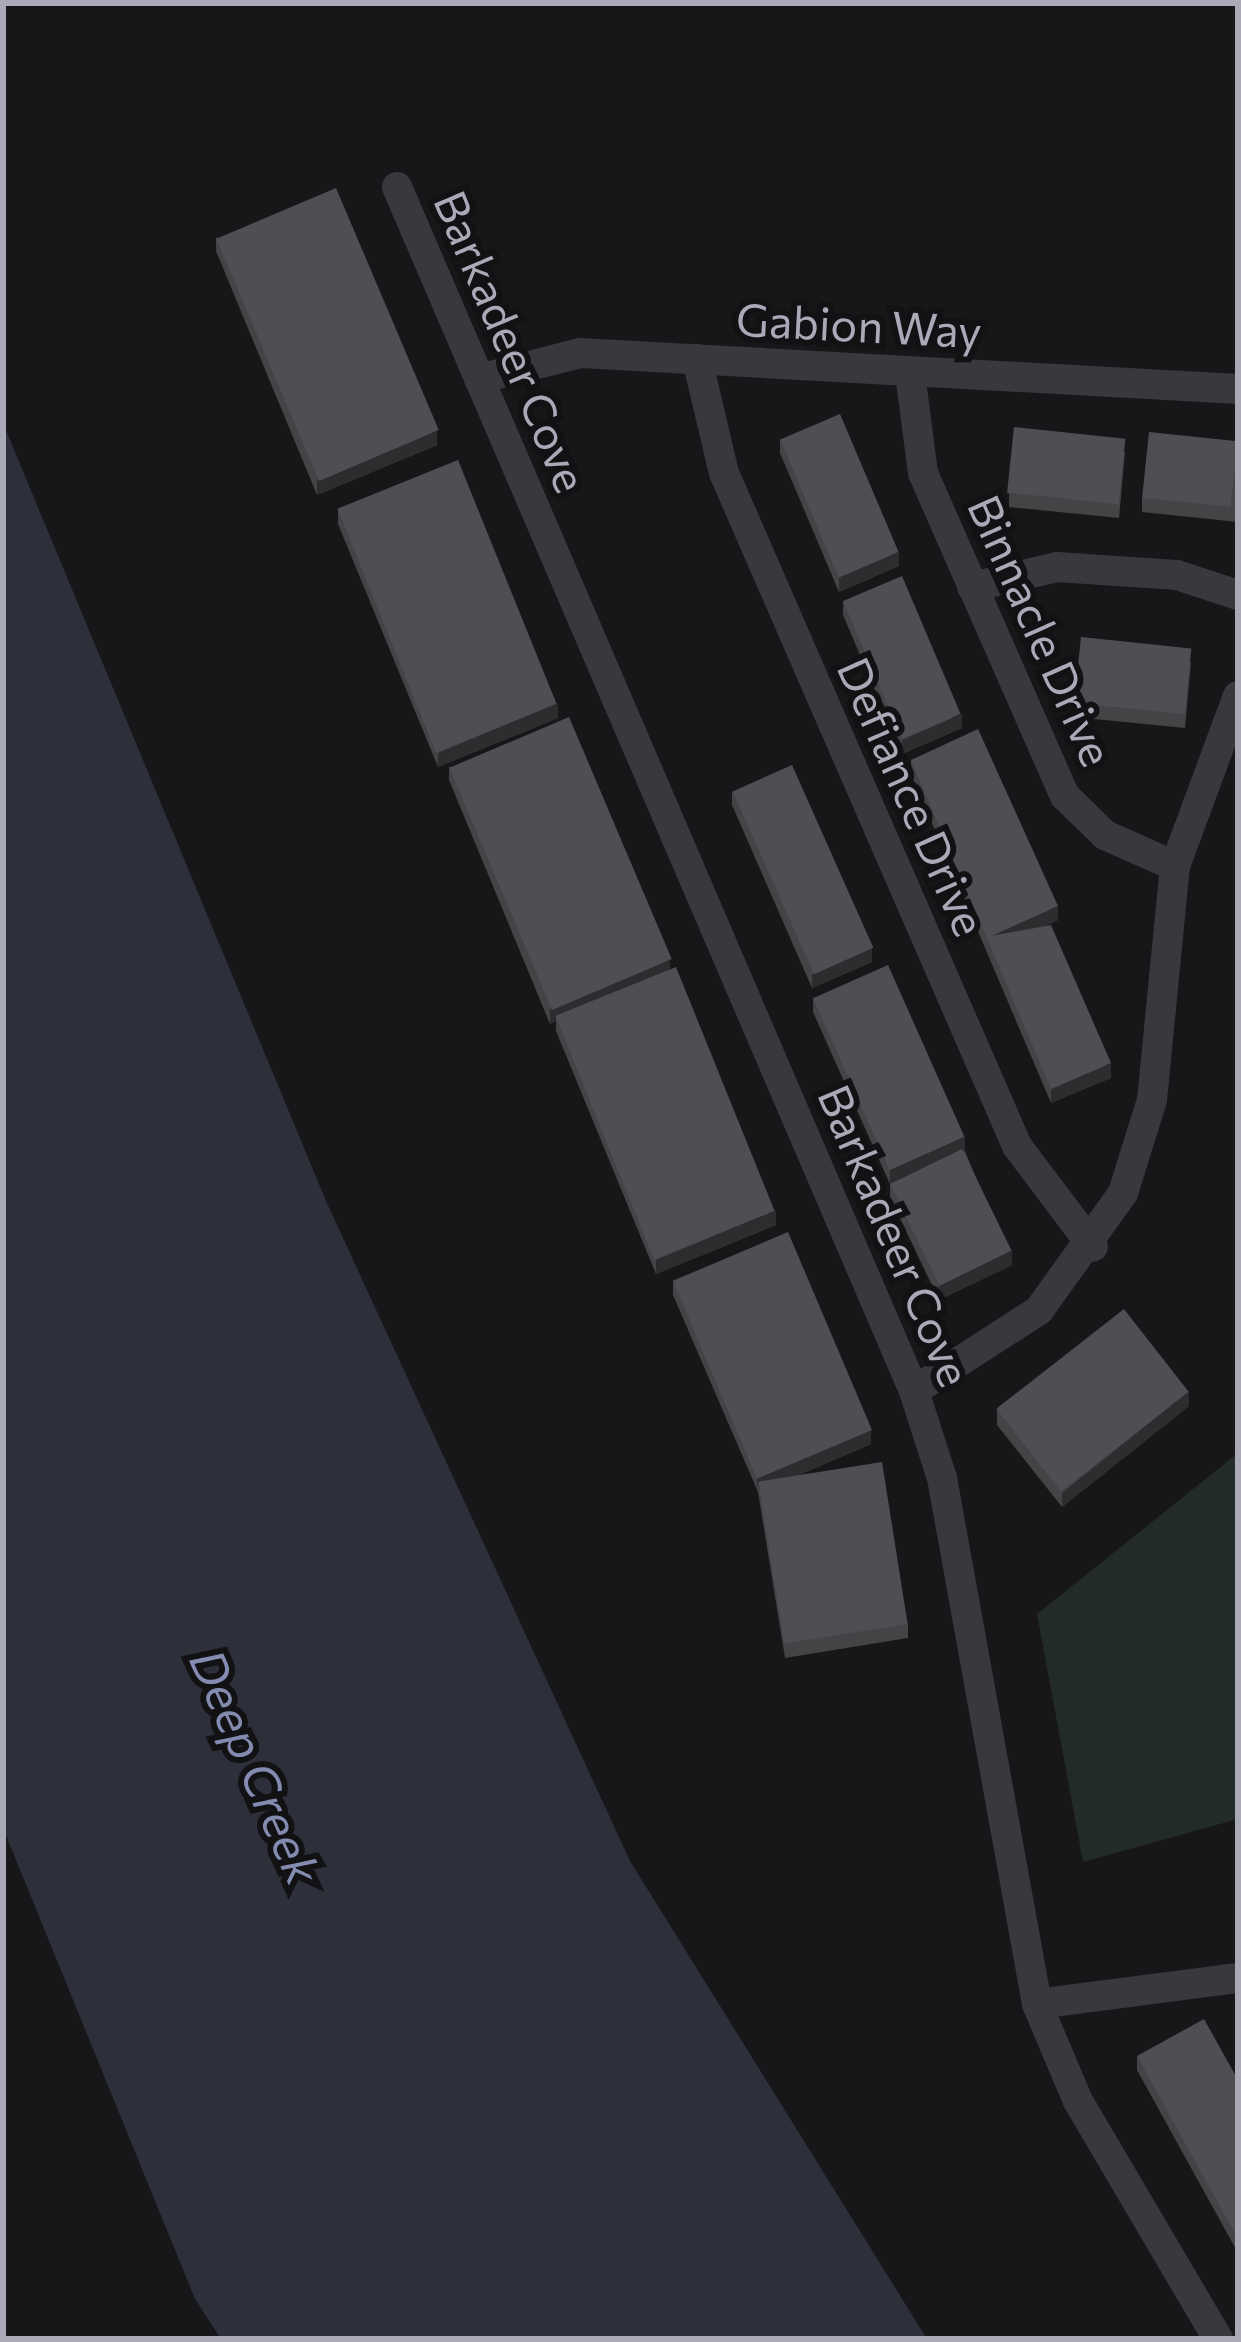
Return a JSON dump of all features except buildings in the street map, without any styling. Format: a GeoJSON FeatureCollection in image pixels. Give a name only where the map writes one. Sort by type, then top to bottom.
{"type":"FeatureCollection","features":[{"type":"Feature","properties":{"kind":"street","name":"Barkadeer Cove"},"geometry":{"type":"LineString","coordinates":[[397,187],[914,1391],[942,1478],[1037,2004],[1078,2102],[1218,2339]]}},
{"type":"Feature","properties":{"kind":"street","name":"Gabion Way"},"geometry":{"type":"LineString","coordinates":[[479,379],[580,353],[1238,389]]}},
{"type":"Feature","properties":{"kind":"street","name":"Defiance Drive"},"geometry":{"type":"LineString","coordinates":[[697,359],[724,473],[1017,1146],[1093,1247]]}},
{"type":"Feature","properties":{"kind":"street","name":"Binnacle Drive"},"geometry":{"type":"LineString","coordinates":[[910,373],[923,473],[1082,820],[1175,866]]}},
{"type":"Feature","properties":{"kind":"street"},"geometry":{"type":"LineString","coordinates":[[972,587],[1058,568],[1177,575],[1238,595]]}},
{"type":"Feature","properties":{"kind":"street"},"geometry":{"type":"LineString","coordinates":[[914,1391],[1011,1335],[1093,1247],[1152,1100],[1175,866],[1238,696]]}},
{"type":"Feature","properties":{"kind":"street"},"geometry":{"type":"LineString","coordinates":[[1037,2004],[1238,1978]]}},
{"type":"Feature","properties":{"kind":"shaded area"},"geometry":{"type":"Polygon","coordinates":[[[1238,1453],[1238,1819],[1083,1862],[1037,1614],[1238,1453]]]}},
{"type":"Feature","properties":{"kind":"water","name":"Deep Creek"},"geometry":{"type":"Polygon","coordinates":[[[3,423],[326,1201],[630,1861],[927,2339],[221,2339],[195,2299],[3,1828],[3,423]]]}}]}
